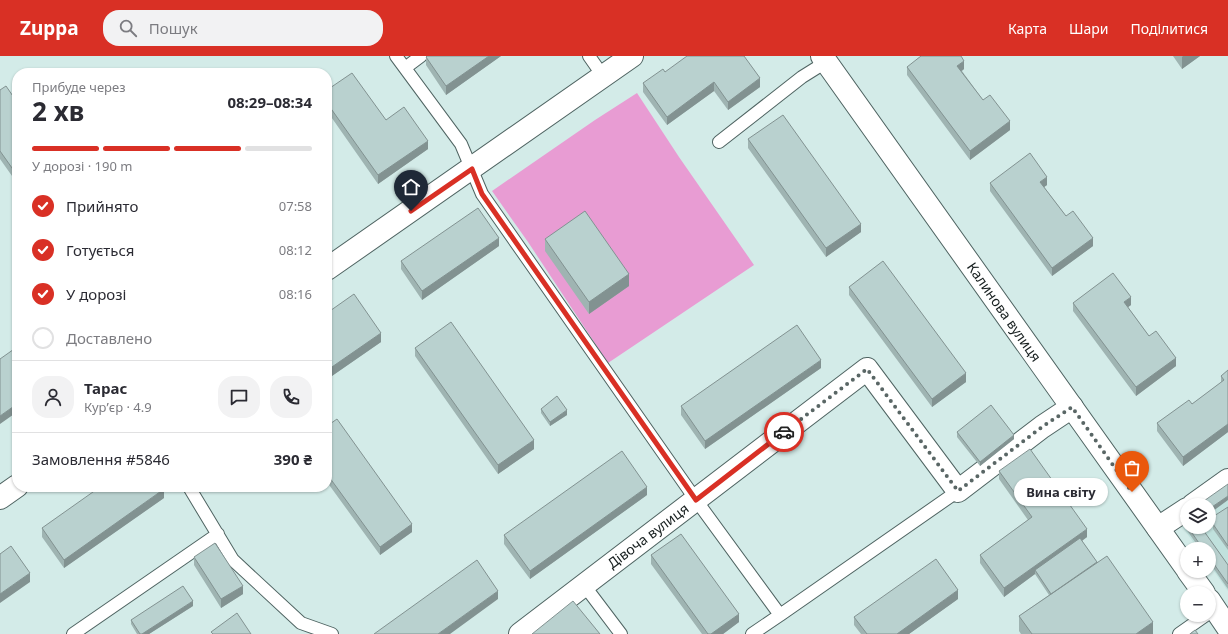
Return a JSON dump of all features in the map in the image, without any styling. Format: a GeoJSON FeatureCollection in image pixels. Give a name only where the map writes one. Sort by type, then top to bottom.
{"type":"FeatureCollection","features":[{"type":"Feature","properties":{"kind":"street"},"geometry":{"type":"LineString","coordinates":[[332,266],[632,56]]}},
{"type":"Feature","properties":{"kind":"street","name":"Калинова вулиця"},"geometry":{"type":"LineString","coordinates":[[824,59],[1180,559]]}},
{"type":"Feature","properties":{"kind":"street","name":"Дівоча вулиця"},"geometry":{"type":"LineString","coordinates":[[520,634],[867,369],[958,491]]}},
{"type":"Feature","properties":{"kind":"street"},"geometry":{"type":"LineString","coordinates":[[958,491],[1042,427],[1072,407]]}},
{"type":"Feature","properties":{"kind":"street"},"geometry":{"type":"LineString","coordinates":[[1204,498],[1228,480]]}},
{"type":"Feature","properties":{"kind":"street"},"geometry":{"type":"LineString","coordinates":[[0,498],[12,490]]}},
{"type":"Feature","properties":{"kind":"street"},"geometry":{"type":"LineString","coordinates":[[1158,528],[1180,514]]}},
{"type":"Feature","properties":{"kind":"street","name":"Калинова вулиця"},"geometry":{"type":"LineString","coordinates":[[1216,615],[1228,628]]}},
{"type":"Feature","properties":{"kind":"lane"},"geometry":{"type":"LineString","coordinates":[[396,56],[461,144],[482,194],[696,500],[780,615]]}},
{"type":"Feature","properties":{"kind":"lane"},"geometry":{"type":"LineString","coordinates":[[405,68],[421,56]]}},
{"type":"Feature","properties":{"kind":"lane"},"geometry":{"type":"LineString","coordinates":[[589,56],[603,76]]}},
{"type":"Feature","properties":{"kind":"lane"},"geometry":{"type":"LineString","coordinates":[[719,142],[824,59]]}},
{"type":"Feature","properties":{"kind":"lane"},"geometry":{"type":"LineString","coordinates":[[752,634],[958,491]]}},
{"type":"Feature","properties":{"kind":"lane"},"geometry":{"type":"LineString","coordinates":[[192,492],[233,560],[300,623],[319,632],[332,634]]}},
{"type":"Feature","properties":{"kind":"lane"},"geometry":{"type":"LineString","coordinates":[[73,634],[218,534]]}},
{"type":"Feature","properties":{"kind":"lane"},"geometry":{"type":"LineString","coordinates":[[584,585],[621,634]]}},
{"type":"Feature","properties":{"kind":"lane"},"geometry":{"type":"LineString","coordinates":[[1179,634],[1191,622]]}},
{"type":"Feature","properties":{"kind":"shaded area"},"geometry":{"type":"Polygon","coordinates":[[[637,93],[679,157],[754,265],[608,363],[528,242],[492,191],[637,93]]]}},
{"type":"Feature","properties":{"kind":"shaded area"},"geometry":{"type":"Polygon","coordinates":[[[1228,487],[1228,591],[1216,574],[1216,542],[1193,542],[1187,534],[1216,534],[1216,498],[1228,487]]]}},
{"type":"Feature","properties":{"kind":"building"},"geometry":{"type":"Polygon","coordinates":[[[489,56],[446,86],[426,57],[489,56]]]}},
{"type":"Feature","properties":{"kind":"building"},"geometry":{"type":"Polygon","coordinates":[[[687,56],[744,56],[760,78],[728,102],[714,82],[667,117],[643,83],[663,69],[665,72],[687,56]]]}},
{"type":"Feature","properties":{"kind":"building"},"geometry":{"type":"Polygon","coordinates":[[[921,56],[961,56],[964,61],[957,66],[983,100],[990,95],[1010,121],[970,151],[907,67],[921,56]]]}},
{"type":"Feature","properties":{"kind":"building"},"geometry":{"type":"Polygon","coordinates":[[[352,73],[386,120],[404,107],[428,141],[378,175],[332,110],[332,87],[352,73]]]}},
{"type":"Feature","properties":{"kind":"building"},"geometry":{"type":"Polygon","coordinates":[[[6,86],[12,95],[12,168],[0,151],[0,90],[6,86]]]}},
{"type":"Feature","properties":{"kind":"building"},"geometry":{"type":"Polygon","coordinates":[[[783,115],[861,224],[826,248],[748,139],[783,115]]]}},
{"type":"Feature","properties":{"kind":"building"},"geometry":{"type":"Polygon","coordinates":[[[1030,153],[1047,177],[1040,182],[1066,216],[1073,211],[1093,238],[1052,268],[990,183],[1030,153]]]}},
{"type":"Feature","properties":{"kind":"building"},"geometry":{"type":"Polygon","coordinates":[[[478,208],[499,238],[422,291],[401,261],[478,208]]]}},
{"type":"Feature","properties":{"kind":"building"},"geometry":{"type":"Polygon","coordinates":[[[585,211],[629,274],[589,302],[545,239],[585,211]]]}},
{"type":"Feature","properties":{"kind":"building"},"geometry":{"type":"Polygon","coordinates":[[[883,261],[966,373],[932,399],[849,287],[883,261]]]}},
{"type":"Feature","properties":{"kind":"building"},"geometry":{"type":"Polygon","coordinates":[[[1113,273],[1131,297],[1124,302],[1149,336],[1156,331],[1176,358],[1136,387],[1073,303],[1113,273]]]}},
{"type":"Feature","properties":{"kind":"building"},"geometry":{"type":"Polygon","coordinates":[[[354,294],[381,333],[332,367],[332,309],[354,294]]]}},
{"type":"Feature","properties":{"kind":"building"},"geometry":{"type":"Polygon","coordinates":[[[451,322],[534,440],[498,465],[415,348],[451,322]]]}},
{"type":"Feature","properties":{"kind":"building"},"geometry":{"type":"Polygon","coordinates":[[[797,325],[821,360],[705,441],[681,406],[797,325]]]}},
{"type":"Feature","properties":{"kind":"building"},"geometry":{"type":"Polygon","coordinates":[[[12,351],[12,408],[0,416],[0,359],[12,351]]]}},
{"type":"Feature","properties":{"kind":"building"},"geometry":{"type":"Polygon","coordinates":[[[1228,370],[1228,424],[1183,457],[1157,423],[1189,400],[1192,404],[1224,380],[1221,376],[1228,370]]]}},
{"type":"Feature","properties":{"kind":"building"},"geometry":{"type":"Polygon","coordinates":[[[557,396],[567,410],[550,422],[541,409],[557,396]]]}},
{"type":"Feature","properties":{"kind":"building"},"geometry":{"type":"Polygon","coordinates":[[[991,405],[1014,435],[980,462],[957,432],[991,405]]]}},
{"type":"Feature","properties":{"kind":"building"},"geometry":{"type":"Polygon","coordinates":[[[337,419],[412,524],[380,547],[332,481],[332,422],[337,419]]]}},
{"type":"Feature","properties":{"kind":"building"},"geometry":{"type":"Polygon","coordinates":[[[1030,449],[1087,529],[1004,588],[980,555],[1032,517],[999,471],[1030,449]]]}},
{"type":"Feature","properties":{"kind":"building"},"geometry":{"type":"Polygon","coordinates":[[[622,451],[647,487],[530,571],[504,535],[622,451]]]}},
{"type":"Feature","properties":{"kind":"building"},"geometry":{"type":"Polygon","coordinates":[[[1228,484],[1228,496],[1216,504],[1216,498],[1208,498],[1228,484]]]}},
{"type":"Feature","properties":{"kind":"building"},"geometry":{"type":"Polygon","coordinates":[[[93,492],[160,492],[64,560],[42,528],[93,492]]]}},
{"type":"Feature","properties":{"kind":"building"},"geometry":{"type":"Polygon","coordinates":[[[1228,507],[1228,546],[1216,528],[1216,515],[1228,507]]]}},
{"type":"Feature","properties":{"kind":"building"},"geometry":{"type":"Polygon","coordinates":[[[681,534],[739,614],[711,634],[708,634],[651,555],[681,534]]]}},
{"type":"Feature","properties":{"kind":"building"},"geometry":{"type":"Polygon","coordinates":[[[1193,534],[1206,534],[1212,542],[1198,542],[1193,534]]]}},
{"type":"Feature","properties":{"kind":"building"},"geometry":{"type":"Polygon","coordinates":[[[1080,538],[1097,562],[1051,594],[1035,570],[1080,538]]]}},
{"type":"Feature","properties":{"kind":"building"},"geometry":{"type":"Polygon","coordinates":[[[215,543],[243,586],[221,599],[194,557],[215,543]]]}},
{"type":"Feature","properties":{"kind":"building"},"geometry":{"type":"Polygon","coordinates":[[[11,546],[30,573],[0,594],[0,554],[11,546]]]}},
{"type":"Feature","properties":{"kind":"building"},"geometry":{"type":"Polygon","coordinates":[[[1216,548],[1228,565],[1228,584],[1216,567],[1216,548]]]}},
{"type":"Feature","properties":{"kind":"building"},"geometry":{"type":"Polygon","coordinates":[[[1107,556],[1153,622],[1136,634],[1032,634],[1019,616],[1107,556]]]}},
{"type":"Feature","properties":{"kind":"building"},"geometry":{"type":"Polygon","coordinates":[[[936,559],[958,590],[897,634],[867,634],[854,617],[936,559]]]}},
{"type":"Feature","properties":{"kind":"building"},"geometry":{"type":"Polygon","coordinates":[[[477,560],[498,591],[438,634],[374,634],[477,560]]]}},
{"type":"Feature","properties":{"kind":"building"},"geometry":{"type":"Polygon","coordinates":[[[183,586],[193,601],[140,634],[131,620],[183,586]]]}},
{"type":"Feature","properties":{"kind":"building"},"geometry":{"type":"Polygon","coordinates":[[[573,601],[600,634],[532,634],[573,601]]]}},
{"type":"Feature","properties":{"kind":"building"},"geometry":{"type":"Polygon","coordinates":[[[237,613],[251,634],[213,634],[211,632],[237,613]]]}},
{"type":"Feature","properties":{"kind":"building"},"geometry":{"type":"Polygon","coordinates":[[[1195,630],[1198,634],[1190,634],[1195,630]]]}},
{"type":"Feature","properties":{"kind":"way so far"},"geometry":{"type":"LineString","coordinates":[[784,432],[867,369],[958,491],[1042,427],[1072,407],[1132,492]]}},
{"type":"Feature","properties":{"kind":"place","name":"Вина світу"},"geometry":{"type":"Point","coordinates":[1132,492]}},
{"type":"Feature","properties":{"kind":"route"},"geometry":{"type":"LineString","coordinates":[[411,211],[472,169],[482,194],[696,500],[784,432]]}}]}
